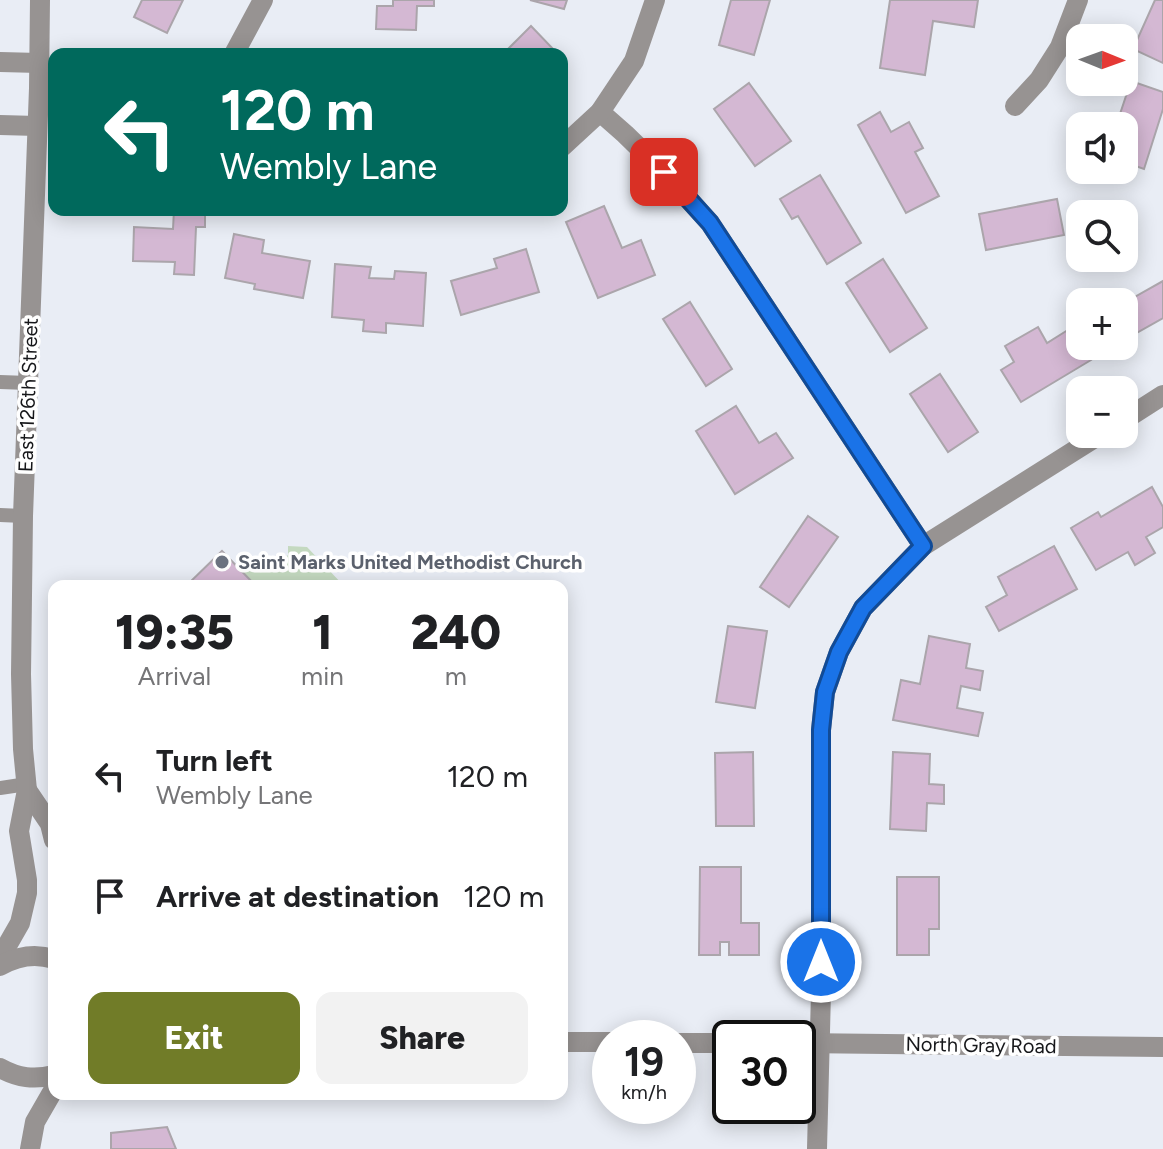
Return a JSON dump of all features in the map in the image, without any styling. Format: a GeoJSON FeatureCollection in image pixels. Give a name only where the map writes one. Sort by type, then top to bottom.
{"type":"FeatureCollection","features":[{"type":"Feature","properties":{"kind":"street","name":"East 126th Street"},"geometry":{"type":"LineString","coordinates":[[0,958],[20,923],[27,893],[19,831],[27,787],[21,689],[23,516],[37,126],[46,89],[39,63],[40,0]]}},
{"type":"Feature","properties":{"kind":"street"},"geometry":{"type":"LineString","coordinates":[[237,48],[263,0]]}},
{"type":"Feature","properties":{"kind":"street"},"geometry":{"type":"LineString","coordinates":[[568,141],[600,112],[634,61],[655,0]]}},
{"type":"Feature","properties":{"kind":"street"},"geometry":{"type":"LineString","coordinates":[[1015,106],[1039,80],[1060,47],[1078,0]]}},
{"type":"Feature","properties":{"kind":"street"},"geometry":{"type":"LineString","coordinates":[[0,62],[39,63]]}},
{"type":"Feature","properties":{"kind":"street"},"geometry":{"type":"LineString","coordinates":[[600,112],[664,172],[710,223],[923,546]]}},
{"type":"Feature","properties":{"kind":"street"},"geometry":{"type":"LineString","coordinates":[[0,125],[37,126]]}},
{"type":"Feature","properties":{"kind":"street"},"geometry":{"type":"LineString","coordinates":[[1138,411],[1163,395]]}},
{"type":"Feature","properties":{"kind":"street"},"geometry":{"type":"LineString","coordinates":[[817,1149],[821,992],[821,730],[825,692],[839,652],[863,608],[923,546],[1079,448]]}},
{"type":"Feature","properties":{"kind":"street","name":"East 126th Street"},"geometry":{"type":"LineString","coordinates":[[27,787],[48,821]]}},
{"type":"Feature","properties":{"kind":"street"},"geometry":{"type":"LineString","coordinates":[[0,966],[19,957],[48,958]]}},
{"type":"Feature","properties":{"kind":"street"},"geometry":{"type":"LineString","coordinates":[[568,1042],[592,1042]]}},
{"type":"Feature","properties":{"kind":"street","name":"North Gray Road"},"geometry":{"type":"LineString","coordinates":[[816,1044],[1163,1047]]}},
{"type":"Feature","properties":{"kind":"street"},"geometry":{"type":"LineString","coordinates":[[0,1068],[32,1079],[48,1076]]}},
{"type":"Feature","properties":{"kind":"street"},"geometry":{"type":"LineString","coordinates":[[30,1149],[35,1122],[48,1099]]}},
{"type":"Feature","properties":{"kind":"lane"},"geometry":{"type":"LineString","coordinates":[[0,382],[28,383]]}},
{"type":"Feature","properties":{"kind":"lane"},"geometry":{"type":"LineString","coordinates":[[0,515],[23,516]]}},
{"type":"Feature","properties":{"kind":"lane"},"geometry":{"type":"LineString","coordinates":[[0,788],[27,787]]}},
{"type":"Feature","properties":{"kind":"green space"},"geometry":{"type":"Polygon","coordinates":[[[288,546],[307,547],[338,580],[250,580],[243,572],[255,565],[280,561],[288,555],[288,546]]]}},
{"type":"Feature","properties":{"kind":"building"},"geometry":{"type":"Polygon","coordinates":[[[142,0],[183,0],[167,33],[134,17],[142,0]]]}},
{"type":"Feature","properties":{"kind":"building"},"geometry":{"type":"Polygon","coordinates":[[[393,0],[434,0],[434,6],[417,6],[416,30],[376,29],[377,6],[393,6],[393,0]]]}},
{"type":"Feature","properties":{"kind":"building"},"geometry":{"type":"Polygon","coordinates":[[[530,0],[567,0],[564,9],[530,0]]]}},
{"type":"Feature","properties":{"kind":"building"},"geometry":{"type":"Polygon","coordinates":[[[731,0],[770,0],[754,55],[719,45],[731,0]]]}},
{"type":"Feature","properties":{"kind":"building"},"geometry":{"type":"Polygon","coordinates":[[[890,0],[978,0],[974,27],[933,21],[925,75],[880,68],[890,0]]]}},
{"type":"Feature","properties":{"kind":"building"},"geometry":{"type":"Polygon","coordinates":[[[1155,0],[1163,0],[1163,63],[1138,51],[1138,38],[1155,0]]]}},
{"type":"Feature","properties":{"kind":"building"},"geometry":{"type":"Polygon","coordinates":[[[531,26],[552,48],[509,48],[531,26]]]}},
{"type":"Feature","properties":{"kind":"building"},"geometry":{"type":"Polygon","coordinates":[[[749,83],[791,141],[755,166],[714,109],[749,83]]]}},
{"type":"Feature","properties":{"kind":"building"},"geometry":{"type":"Polygon","coordinates":[[[1138,83],[1163,92],[1163,109],[1144,169],[1138,167],[1138,112],[1121,112],[1126,96],[1138,96],[1138,83]]]}},
{"type":"Feature","properties":{"kind":"building"},"geometry":{"type":"Polygon","coordinates":[[[880,112],[891,132],[909,122],[923,148],[915,152],[939,196],[906,213],[858,125],[880,112]]]}},
{"type":"Feature","properties":{"kind":"building"},"geometry":{"type":"Polygon","coordinates":[[[820,175],[861,243],[827,264],[798,216],[792,219],[780,199],[820,175]]]}},
{"type":"Feature","properties":{"kind":"building"},"geometry":{"type":"Polygon","coordinates":[[[1057,199],[1064,235],[986,250],[979,214],[1057,199]]]}},
{"type":"Feature","properties":{"kind":"building"},"geometry":{"type":"Polygon","coordinates":[[[604,206],[622,248],[641,240],[655,275],[598,298],[566,222],[604,206]]]}},
{"type":"Feature","properties":{"kind":"building"},"geometry":{"type":"Polygon","coordinates":[[[174,216],[205,216],[205,227],[196,227],[194,275],[174,274],[175,262],[133,261],[134,227],[173,229],[174,216]]]}},
{"type":"Feature","properties":{"kind":"building"},"geometry":{"type":"Polygon","coordinates":[[[234,234],[264,240],[262,253],[310,261],[303,298],[254,289],[255,284],[225,278],[234,234]]]}},
{"type":"Feature","properties":{"kind":"building"},"geometry":{"type":"Polygon","coordinates":[[[526,249],[539,292],[461,315],[451,281],[497,268],[494,259],[526,249]]]}},
{"type":"Feature","properties":{"kind":"building"},"geometry":{"type":"Polygon","coordinates":[[[883,259],[927,328],[890,352],[846,283],[883,259]]]}},
{"type":"Feature","properties":{"kind":"building"},"geometry":{"type":"Polygon","coordinates":[[[335,264],[371,267],[369,278],[394,279],[395,271],[426,273],[423,326],[386,323],[386,333],[363,331],[364,320],[332,317],[335,264]]]}},
{"type":"Feature","properties":{"kind":"building"},"geometry":{"type":"Polygon","coordinates":[[[1163,281],[1163,318],[1138,332],[1138,295],[1163,281]]]}},
{"type":"Feature","properties":{"kind":"building"},"geometry":{"type":"Polygon","coordinates":[[[690,302],[732,369],[706,386],[663,319],[690,302]]]}},
{"type":"Feature","properties":{"kind":"building"},"geometry":{"type":"Polygon","coordinates":[[[1038,327],[1047,343],[1066,331],[1066,360],[1091,360],[1021,402],[1001,370],[1014,362],[1005,346],[1038,327]]]}},
{"type":"Feature","properties":{"kind":"building"},"geometry":{"type":"Polygon","coordinates":[[[940,374],[978,432],[948,452],[910,394],[940,374]]]}},
{"type":"Feature","properties":{"kind":"building"},"geometry":{"type":"Polygon","coordinates":[[[736,406],[759,443],[776,433],[793,458],[735,494],[696,431],[736,406]]]}},
{"type":"Feature","properties":{"kind":"building"},"geometry":{"type":"Polygon","coordinates":[[[1152,487],[1163,507],[1163,527],[1146,537],[1155,553],[1135,565],[1128,552],[1096,570],[1071,528],[1098,512],[1101,517],[1152,487]]]}},
{"type":"Feature","properties":{"kind":"building"},"geometry":{"type":"Polygon","coordinates":[[[808,516],[838,537],[789,607],[760,587],[808,516]]]}},
{"type":"Feature","properties":{"kind":"building"},"geometry":{"type":"Polygon","coordinates":[[[1054,546],[1077,589],[999,631],[986,607],[1007,595],[998,577],[1054,546]]]}},
{"type":"Feature","properties":{"kind":"building","name":"Saint Marks United Methodist Church"},"geometry":{"type":"Polygon","coordinates":[[[222,551],[250,580],[192,580],[222,551]]]}},
{"type":"Feature","properties":{"kind":"building"},"geometry":{"type":"Polygon","coordinates":[[[728,626],[767,631],[755,708],[716,702],[728,626]]]}},
{"type":"Feature","properties":{"kind":"building"},"geometry":{"type":"Polygon","coordinates":[[[929,636],[970,644],[966,668],[983,671],[980,690],[961,686],[957,708],[983,713],[978,736],[893,720],[901,680],[920,684],[929,636]]]}},
{"type":"Feature","properties":{"kind":"building"},"geometry":{"type":"Polygon","coordinates":[[[753,752],[754,826],[716,826],[715,753],[753,752]]]}},
{"type":"Feature","properties":{"kind":"building"},"geometry":{"type":"Polygon","coordinates":[[[893,752],[930,754],[929,784],[944,785],[944,804],[927,803],[926,831],[890,829],[893,752]]]}},
{"type":"Feature","properties":{"kind":"building"},"geometry":{"type":"Polygon","coordinates":[[[700,867],[741,867],[741,923],[759,923],[759,955],[729,955],[729,942],[720,942],[720,955],[699,955],[700,867]]]}},
{"type":"Feature","properties":{"kind":"building"},"geometry":{"type":"Polygon","coordinates":[[[897,877],[939,877],[939,929],[929,929],[929,955],[897,955],[897,877]]]}},
{"type":"Feature","properties":{"kind":"building"},"geometry":{"type":"Polygon","coordinates":[[[167,1127],[176,1149],[111,1149],[111,1133],[167,1127]]]}},
{"type":"Feature","properties":{"kind":"place","name":"Saint Marks United Methodist Church"},"geometry":{"type":"Point","coordinates":[222,562]}},
{"type":"Feature","properties":{"kind":"route"},"geometry":{"type":"LineString","coordinates":[[664,172],[710,223],[923,546],[863,608],[839,652],[825,692],[821,730],[821,962]]}}]}
